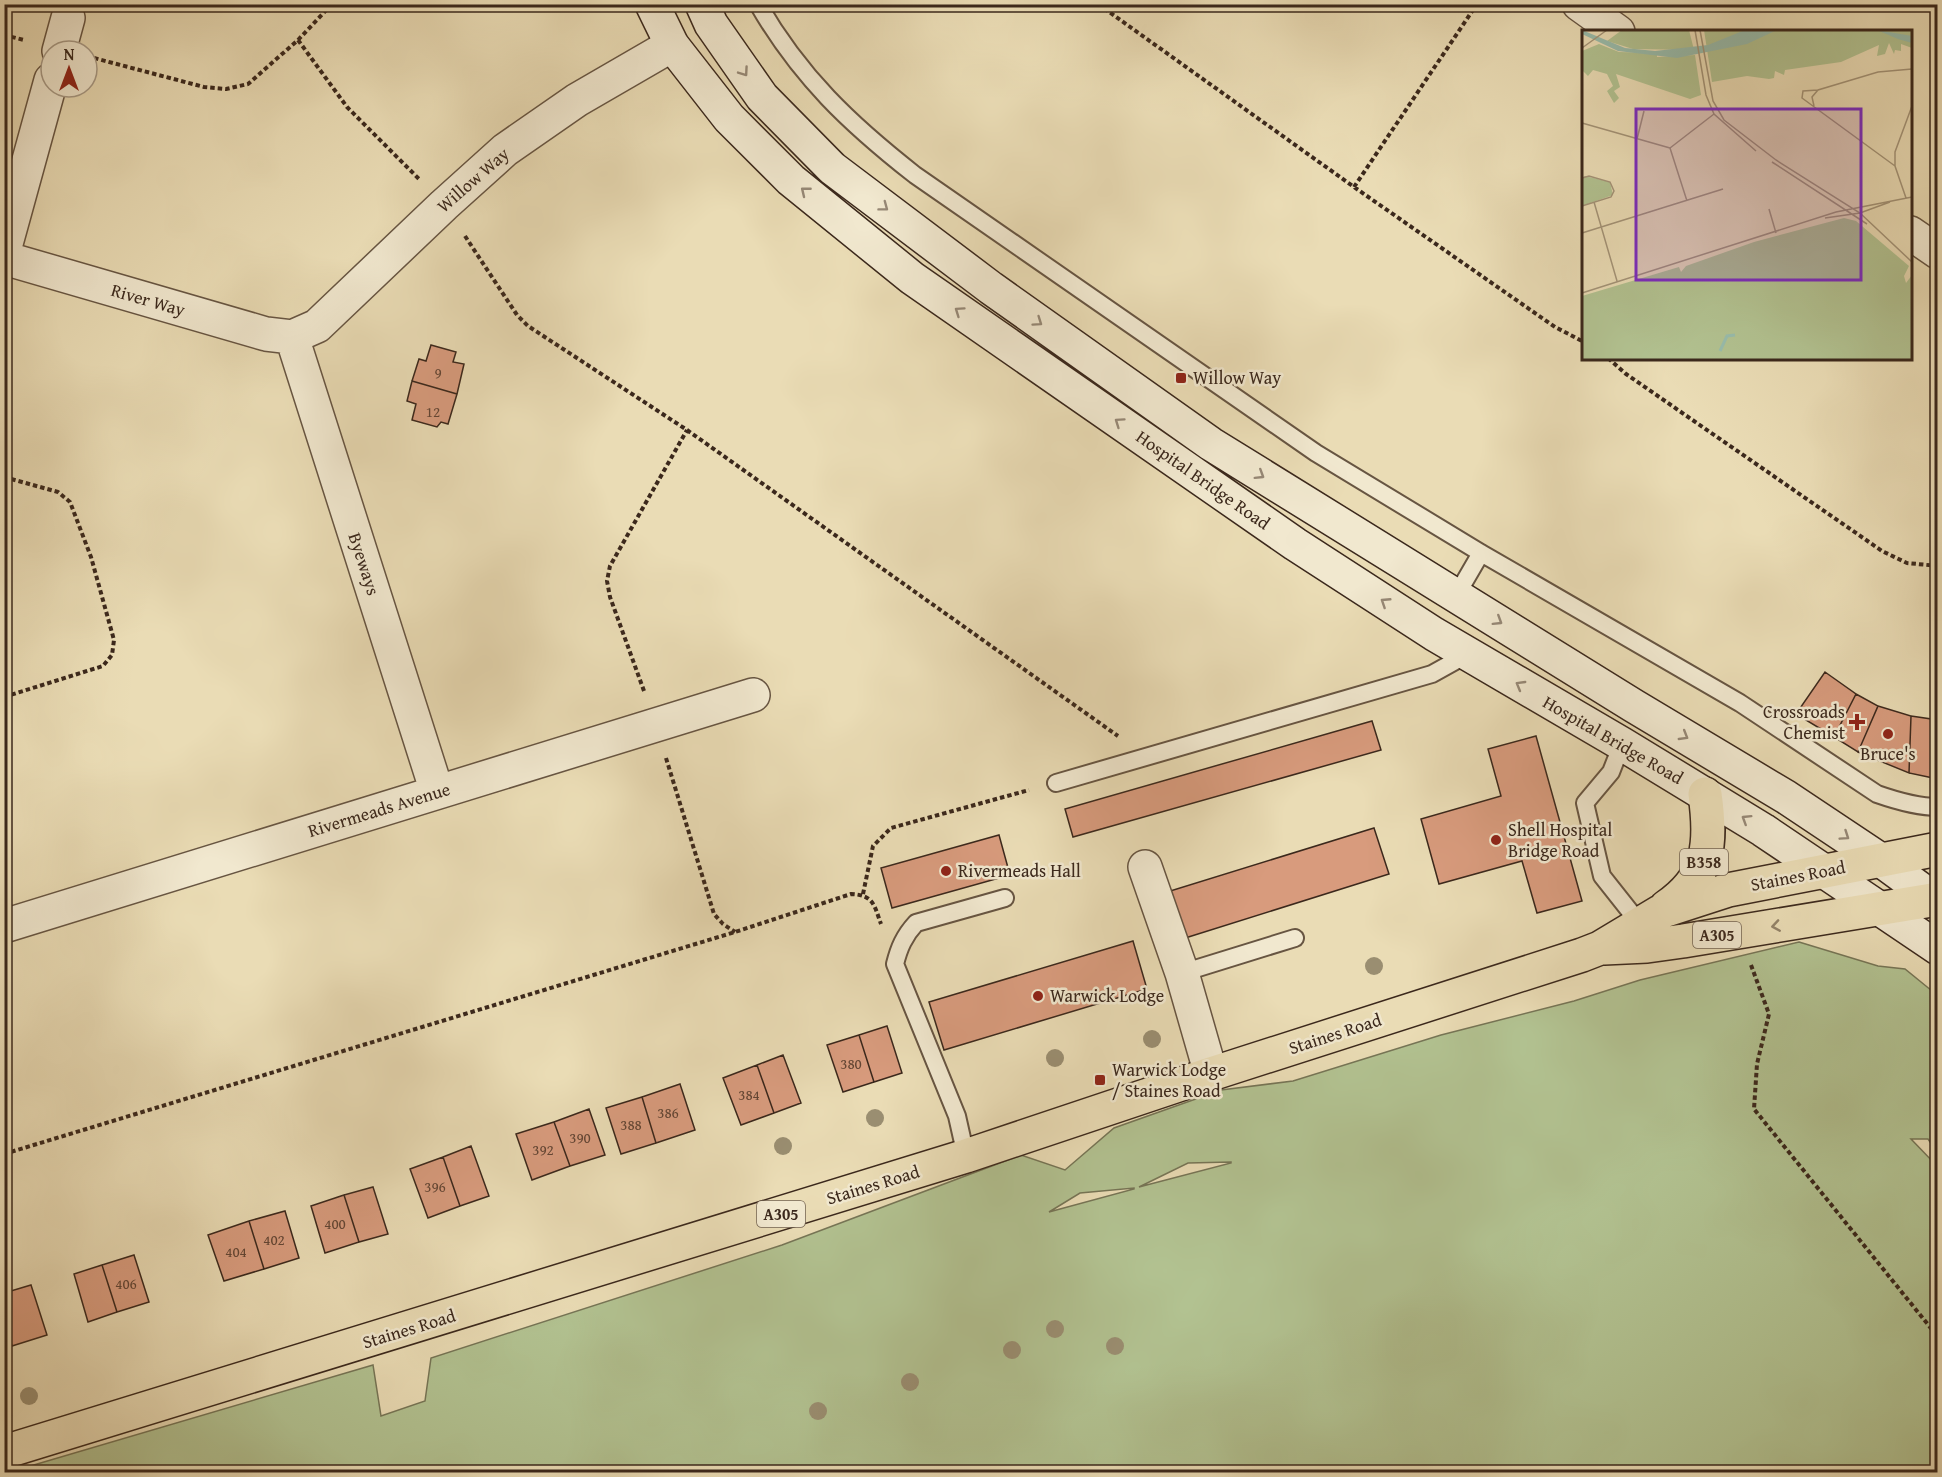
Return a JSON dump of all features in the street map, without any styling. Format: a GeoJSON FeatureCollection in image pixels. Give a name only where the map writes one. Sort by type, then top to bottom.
{"type":"FeatureCollection","features":[{"type":"Feature","properties":{"kind":"main road","name":"Hospital Bridge Road"},"geometry":{"type":"LineString","coordinates":[[652,4],[672,45],[729,118],[791,180],[912,278],[1295,544],[1434,634],[1705,794],[1825,871],[1938,948]]}},
{"type":"Feature","properties":{"kind":"main road"},"geometry":{"type":"LineString","coordinates":[[1579,4],[1615,30]]}},
{"type":"Feature","properties":{"kind":"main road","name":"Hospital Bridge Road"},"geometry":{"type":"LineString","coordinates":[[706,14],[762,97],[832,168],[991,288],[1211,444],[1786,797],[1937,900]]}},
{"type":"Feature","properties":{"kind":"main road","name":"Willow Way"},"geometry":{"type":"LineString","coordinates":[[292,337],[317,326],[505,150],[577,100],[672,45],[706,14]]}},
{"type":"Feature","properties":{"kind":"main road"},"geometry":{"type":"LineString","coordinates":[[62,39],[68,18]]}},
{"type":"Feature","properties":{"kind":"main road"},"geometry":{"type":"LineString","coordinates":[[4,251],[46,99]]}},
{"type":"Feature","properties":{"kind":"main road"},"geometry":{"type":"LineString","coordinates":[[1912,234],[1938,252]]}},
{"type":"Feature","properties":{"kind":"main road","name":"River Way"},"geometry":{"type":"LineString","coordinates":[[4,258],[267,334],[292,337]]}},
{"type":"Feature","properties":{"kind":"main road","name":"Byeways"},"geometry":{"type":"LineString","coordinates":[[292,337],[437,792]]}},
{"type":"Feature","properties":{"kind":"main road"},"geometry":{"type":"LineString","coordinates":[[1434,634],[1456,596]]}},
{"type":"Feature","properties":{"kind":"main road","name":"Rivermeads Avenue"},"geometry":{"type":"LineString","coordinates":[[4,926],[753,695]]}},
{"type":"Feature","properties":{"kind":"main road","name":"B358"},"geometry":{"type":"LineString","coordinates":[[1650,918],[1680,898],[1693,884],[1703,865],[1707,854],[1708,831],[1705,794]]}},
{"type":"Feature","properties":{"kind":"main road","name":"Staines Road"},"geometry":{"type":"LineString","coordinates":[[4,1452],[515,1297],[966,1156],[1600,948],[1650,918],[1728,890],[1938,849]]}},
{"type":"Feature","properties":{"kind":"main road"},"geometry":{"type":"LineString","coordinates":[[1145,867],[1182,973],[1211,1074]]}},
{"type":"Feature","properties":{"kind":"main road","name":"Staines Road"},"geometry":{"type":"LineString","coordinates":[[1600,948],[1656,945],[1937,900]]}},
{"type":"Feature","properties":{"kind":"lane"},"geometry":{"type":"LineString","coordinates":[[758,4],[774,32],[801,69],[834,106],[870,140],[915,175],[1316,453],[1481,553],[1740,704],[1877,794],[1901,802],[1938,807]]}},
{"type":"Feature","properties":{"kind":"lane"},"geometry":{"type":"LineString","coordinates":[[1456,596],[1481,553]]}},
{"type":"Feature","properties":{"kind":"lane"},"geometry":{"type":"LineString","coordinates":[[1056,783],[1432,674],[1468,654]]}},
{"type":"Feature","properties":{"kind":"lane"},"geometry":{"type":"LineString","coordinates":[[1622,744],[1611,772],[1585,803],[1602,876],[1650,918]]}},
{"type":"Feature","properties":{"kind":"lane"},"geometry":{"type":"LineString","coordinates":[[966,1156],[957,1116],[895,964],[900,944],[906,933],[916,923],[1005,898]]}},
{"type":"Feature","properties":{"kind":"lane"},"geometry":{"type":"LineString","coordinates":[[1182,973],[1294,938]]}},
{"type":"Feature","properties":{"kind":"path"},"geometry":{"type":"LineString","coordinates":[[99,60],[204,87],[226,89],[248,84],[298,40],[332,4]]}},
{"type":"Feature","properties":{"kind":"path"},"geometry":{"type":"LineString","coordinates":[[1098,4],[1354,187],[1556,327],[1582,341]]}},
{"type":"Feature","properties":{"kind":"path"},"geometry":{"type":"LineString","coordinates":[[1354,187],[1477,4]]}},
{"type":"Feature","properties":{"kind":"path"},"geometry":{"type":"LineString","coordinates":[[298,40],[347,107],[444,205],[518,315],[528,326],[687,430],[1148,758]]}},
{"type":"Feature","properties":{"kind":"path"},"geometry":{"type":"LineString","coordinates":[[1610,360],[1636,381],[1882,551],[1907,563],[1938,566]]}},
{"type":"Feature","properties":{"kind":"path"},"geometry":{"type":"LineString","coordinates":[[687,430],[610,566],[606,581],[656,725],[714,914],[735,932]]}},
{"type":"Feature","properties":{"kind":"path"},"geometry":{"type":"LineString","coordinates":[[4,477],[58,492],[70,502],[91,557],[114,640],[112,655],[103,666],[4,697]]}},
{"type":"Feature","properties":{"kind":"path"},"geometry":{"type":"LineString","coordinates":[[863,894],[873,846],[891,828],[1056,783]]}},
{"type":"Feature","properties":{"kind":"path"},"geometry":{"type":"LineString","coordinates":[[4,1154],[735,932],[851,894],[863,894],[873,901],[895,964]]}},
{"type":"Feature","properties":{"kind":"path"},"geometry":{"type":"LineString","coordinates":[[1749,960],[1769,1014],[1757,1064],[1754,1109],[1938,1337]]}},
{"type":"Feature","properties":{"kind":"green space"},"geometry":{"type":"Polygon","coordinates":[[[1799,942],[1878,966],[1905,969],[1937,995],[1937,1152],[1928,1139],[1911,1139],[1937,1166],[1937,1472],[10,1472],[373,1365],[381,1416],[425,1401],[431,1358],[782,1245],[1021,1155],[1065,1170],[1114,1128],[1221,1090],[1293,1081],[1441,1035],[1574,1001],[1640,980],[1799,942]],[[1188,1163],[1139,1187],[1231,1163],[1188,1163]],[[1134,1189],[1080,1193],[1049,1212],[1134,1189]]]}},
{"type":"Feature","properties":{"kind":"building"},"geometry":{"type":"Polygon","coordinates":[[[431,345],[456,352],[453,362],[464,364],[457,394],[412,381],[419,359],[426,361],[431,345]]]}},
{"type":"Feature","properties":{"kind":"building"},"geometry":{"type":"Polygon","coordinates":[[[412,381],[457,394],[448,424],[441,422],[437,427],[412,420],[416,404],[407,401],[412,381]]]}},
{"type":"Feature","properties":{"kind":"building"},"geometry":{"type":"Polygon","coordinates":[[[1825,672],[1856,694],[1834,737],[1796,714],[1825,672]]]}},
{"type":"Feature","properties":{"kind":"building","name":"Crossroads Chemist"},"geometry":{"type":"Polygon","coordinates":[[[1856,694],[1878,706],[1858,752],[1834,737],[1856,694]]]}},
{"type":"Feature","properties":{"kind":"building","name":"Bruce's"},"geometry":{"type":"Polygon","coordinates":[[[1878,706],[1911,716],[1909,773],[1858,752],[1878,706]]]}},
{"type":"Feature","properties":{"kind":"building"},"geometry":{"type":"Polygon","coordinates":[[[1911,716],[1938,720],[1938,779],[1909,773],[1911,716]]]}},
{"type":"Feature","properties":{"kind":"building"},"geometry":{"type":"Polygon","coordinates":[[[1372,721],[1381,750],[1073,837],[1065,809],[1372,721]]]}},
{"type":"Feature","properties":{"kind":"building","name":"Shell Hospital Bridge Road"},"geometry":{"type":"Polygon","coordinates":[[[1536,736],[1582,901],[1537,913],[1522,861],[1439,884],[1421,819],[1501,796],[1488,749],[1536,736]]]}},
{"type":"Feature","properties":{"kind":"building","name":"Warwick Lodge"},"geometry":{"type":"Polygon","coordinates":[[[1374,828],[1389,874],[1182,939],[1167,892],[1374,828]]]}},
{"type":"Feature","properties":{"kind":"building","name":"Rivermeads Hall"},"geometry":{"type":"Polygon","coordinates":[[[999,835],[1010,875],[892,908],[881,868],[999,835]]]}},
{"type":"Feature","properties":{"kind":"building","name":"Warwick Lodge"},"geometry":{"type":"Polygon","coordinates":[[[1133,941],[1147,989],[944,1050],[929,1002],[1133,941]]]}},
{"type":"Feature","properties":{"kind":"building"},"geometry":{"type":"Polygon","coordinates":[[[887,1026],[902,1073],[874,1082],[859,1035],[887,1026]]]}},
{"type":"Feature","properties":{"kind":"building"},"geometry":{"type":"Polygon","coordinates":[[[859,1035],[874,1082],[843,1092],[827,1045],[859,1035]]]}},
{"type":"Feature","properties":{"kind":"building"},"geometry":{"type":"Polygon","coordinates":[[[783,1055],[801,1103],[774,1113],[757,1065],[783,1055]]]}},
{"type":"Feature","properties":{"kind":"building"},"geometry":{"type":"Polygon","coordinates":[[[757,1065],[774,1113],[741,1125],[723,1078],[757,1065]]]}},
{"type":"Feature","properties":{"kind":"building"},"geometry":{"type":"Polygon","coordinates":[[[680,1084],[695,1130],[656,1143],[642,1097],[680,1084]]]}},
{"type":"Feature","properties":{"kind":"building"},"geometry":{"type":"Polygon","coordinates":[[[642,1097],[656,1143],[621,1154],[606,1108],[642,1097]]]}},
{"type":"Feature","properties":{"kind":"building"},"geometry":{"type":"Polygon","coordinates":[[[589,1109],[605,1155],[570,1166],[554,1122],[589,1109]]]}},
{"type":"Feature","properties":{"kind":"building"},"geometry":{"type":"Polygon","coordinates":[[[554,1122],[570,1166],[532,1180],[516,1134],[554,1122]]]}},
{"type":"Feature","properties":{"kind":"building"},"geometry":{"type":"Polygon","coordinates":[[[471,1146],[489,1196],[460,1206],[443,1157],[471,1146]]]}},
{"type":"Feature","properties":{"kind":"building"},"geometry":{"type":"Polygon","coordinates":[[[443,1157],[460,1206],[428,1218],[410,1169],[443,1157]]]}},
{"type":"Feature","properties":{"kind":"building"},"geometry":{"type":"Polygon","coordinates":[[[373,1187],[388,1234],[359,1242],[344,1195],[373,1187]]]}},
{"type":"Feature","properties":{"kind":"building"},"geometry":{"type":"Polygon","coordinates":[[[344,1195],[359,1242],[325,1253],[311,1206],[344,1195]]]}},
{"type":"Feature","properties":{"kind":"building"},"geometry":{"type":"Polygon","coordinates":[[[285,1211],[299,1258],[264,1269],[249,1221],[285,1211]]]}},
{"type":"Feature","properties":{"kind":"building"},"geometry":{"type":"Polygon","coordinates":[[[249,1221],[264,1269],[224,1281],[208,1235],[249,1221]]]}},
{"type":"Feature","properties":{"kind":"building"},"geometry":{"type":"Polygon","coordinates":[[[134,1255],[149,1302],[117,1312],[102,1265],[134,1255]]]}},
{"type":"Feature","properties":{"kind":"building"},"geometry":{"type":"Polygon","coordinates":[[[102,1265],[117,1312],[88,1322],[74,1274],[102,1265]]]}},
{"type":"Feature","properties":{"kind":"building"},"geometry":{"type":"Polygon","coordinates":[[[31,1285],[47,1335],[12,1346],[4,1319],[4,1293],[31,1285]]]}},
{"type":"Feature","properties":{"kind":"building"},"geometry":{"type":"Polygon","coordinates":[[[4,1319],[12,1346],[4,1348],[4,1319]]]}},
{"type":"Feature","properties":{"kind":"place","name":"Willow Way"},"geometry":{"type":"Point","coordinates":[1181,378]}},
{"type":"Feature","properties":{"kind":"place","name":"Crossroads Chemist"},"geometry":{"type":"Point","coordinates":[1857,722]}},
{"type":"Feature","properties":{"kind":"place","name":"Bruce's"},"geometry":{"type":"Point","coordinates":[1888,734]}},
{"type":"Feature","properties":{"kind":"place","name":"Shell Hospital Bridge Road"},"geometry":{"type":"Point","coordinates":[1496,840]}},
{"type":"Feature","properties":{"kind":"place","name":"Rivermeads Hall"},"geometry":{"type":"Point","coordinates":[946,871]}},
{"type":"Feature","properties":{"kind":"place","name":"Warwick Lodge"},"geometry":{"type":"Point","coordinates":[1038,996]}},
{"type":"Feature","properties":{"kind":"place","name":"Warwick Lodge / Staines Road"},"geometry":{"type":"Point","coordinates":[1100,1080]}}]}
